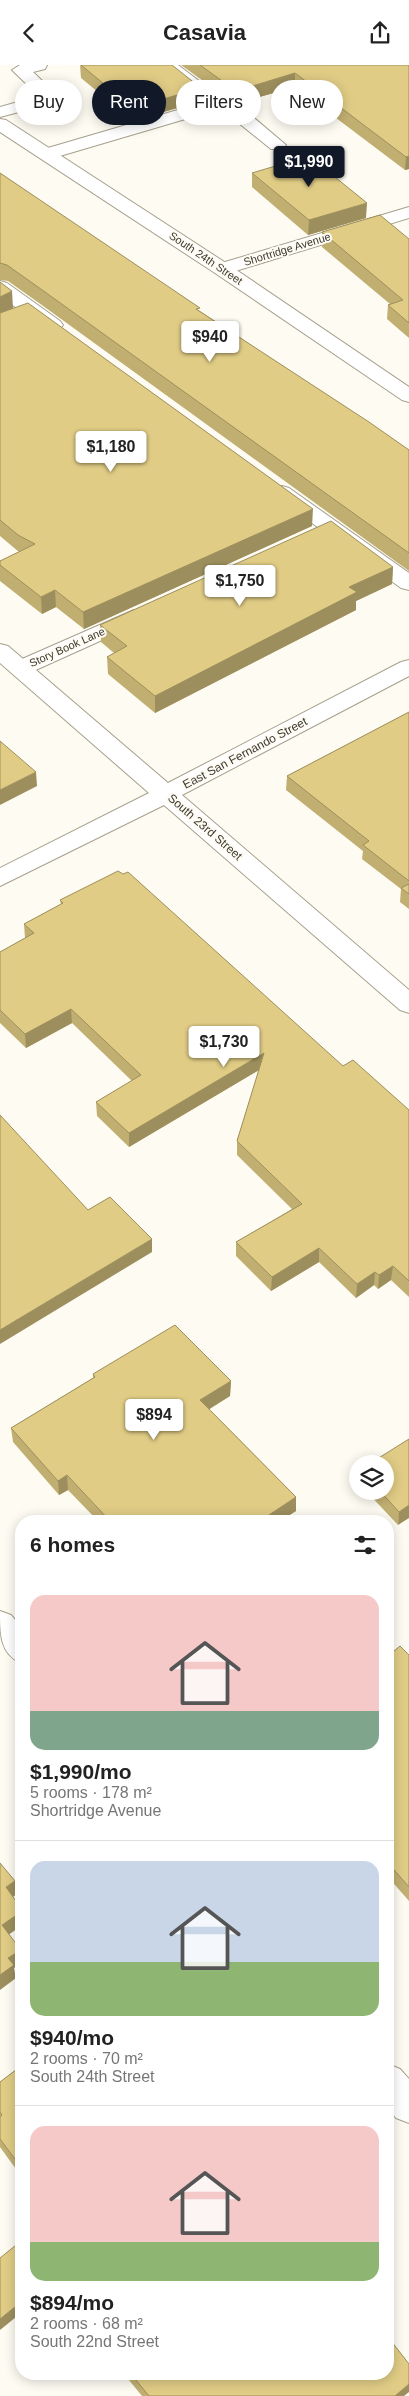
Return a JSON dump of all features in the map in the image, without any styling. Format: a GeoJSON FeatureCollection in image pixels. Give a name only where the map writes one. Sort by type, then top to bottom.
{"type":"FeatureCollection","features":[{"type":"Feature","properties":{"kind":"street"},"geometry":{"type":"LineString","coordinates":[[0,112],[51,98],[21,70],[39,65]]}},
{"type":"Feature","properties":{"kind":"street"},"geometry":{"type":"LineString","coordinates":[[167,65],[187,80]]}},
{"type":"Feature","properties":{"kind":"street"},"geometry":{"type":"LineString","coordinates":[[47,154],[176,116]]}},
{"type":"Feature","properties":{"kind":"street","name":"South 24th Street"},"geometry":{"type":"LineString","coordinates":[[0,124],[222,269],[409,396]]}},
{"type":"Feature","properties":{"kind":"street"},"geometry":{"type":"LineString","coordinates":[[252,125],[277,145]]}},
{"type":"Feature","properties":{"kind":"street","name":"Shortridge Avenue"},"geometry":{"type":"LineString","coordinates":[[222,269],[409,211]]}},
{"type":"Feature","properties":{"kind":"street"},"geometry":{"type":"LineString","coordinates":[[0,287],[70,338]]}},
{"type":"Feature","properties":{"kind":"street"},"geometry":{"type":"LineString","coordinates":[[8,318],[31,309]]}},
{"type":"Feature","properties":{"kind":"street"},"geometry":{"type":"LineString","coordinates":[[267,481],[322,531],[409,583]]}},
{"type":"Feature","properties":{"kind":"street","name":"Story Book Lane"},"geometry":{"type":"LineString","coordinates":[[21,668],[151,609]]}},
{"type":"Feature","properties":{"kind":"street","name":"South 23rd Street"},"geometry":{"type":"LineString","coordinates":[[0,651],[409,1005]]}},
{"type":"Feature","properties":{"kind":"street","name":"East San Fernando Street"},"geometry":{"type":"LineString","coordinates":[[0,878],[409,667]]}},
{"type":"Feature","properties":{"kind":"street"},"geometry":{"type":"LineString","coordinates":[[0,1624],[15,1642]]}},
{"type":"Feature","properties":{"kind":"street"},"geometry":{"type":"LineString","coordinates":[[394,2088],[409,2106]]}},
{"type":"Feature","properties":{"kind":"building"},"geometry":{"type":"Polygon","coordinates":[[[81,65],[172,65],[191,80],[176,80],[176,95],[166,98],[166,80],[99,80],[81,65]]]}},
{"type":"Feature","properties":{"kind":"building"},"geometry":{"type":"Polygon","coordinates":[[[200,65],[409,65],[409,156],[406,157],[343,109],[343,80],[304,80],[295,73],[261,83],[261,80],[221,80],[200,65]]]}},
{"type":"Feature","properties":{"kind":"building"},"geometry":{"type":"Polygon","coordinates":[[[309,156],[367,203],[309,220],[252,173],[309,156]]]}},
{"type":"Feature","properties":{"kind":"building"},"geometry":{"type":"Polygon","coordinates":[[[0,173],[200,308],[196,309],[409,450],[409,553],[7,265],[0,263],[0,173]]]}},
{"type":"Feature","properties":{"kind":"building"},"geometry":{"type":"Polygon","coordinates":[[[380,215],[409,239],[409,323],[388,305],[403,300],[322,232],[380,215]]]}},
{"type":"Feature","properties":{"kind":"building"},"geometry":{"type":"Polygon","coordinates":[[[0,282],[12,291],[0,297],[0,282]]]}},
{"type":"Feature","properties":{"kind":"building"},"geometry":{"type":"Polygon","coordinates":[[[28,303],[313,509],[83,612],[55,590],[41,597],[0,565],[0,561],[35,544],[18,535],[0,520],[0,313],[28,303]]]}},
{"type":"Feature","properties":{"kind":"building"},"geometry":{"type":"Polygon","coordinates":[[[331,521],[393,567],[349,587],[357,592],[155,696],[107,657],[127,646],[100,625],[331,521]]]}},
{"type":"Feature","properties":{"kind":"building"},"geometry":{"type":"Polygon","coordinates":[[[409,712],[409,881],[363,845],[369,841],[287,776],[409,712]]]}},
{"type":"Feature","properties":{"kind":"building"},"geometry":{"type":"Polygon","coordinates":[[[0,741],[36,772],[0,790],[0,741]]]}},
{"type":"Feature","properties":{"kind":"building"},"geometry":{"type":"Polygon","coordinates":[[[118,871],[123,874],[128,872],[343,1066],[353,1060],[409,1110],[409,1281],[393,1266],[379,1275],[375,1272],[357,1284],[319,1248],[272,1277],[236,1242],[302,1204],[237,1141],[264,1053],[129,1133],[96,1102],[141,1075],[71,1009],[25,1034],[0,1010],[0,952],[34,933],[24,924],[63,903],[60,900],[118,871]]]}},
{"type":"Feature","properties":{"kind":"building"},"geometry":{"type":"Polygon","coordinates":[[[409,884],[409,894],[401,888],[409,884]]]}},
{"type":"Feature","properties":{"kind":"building"},"geometry":{"type":"Polygon","coordinates":[[[0,1115],[88,1210],[110,1197],[152,1239],[0,1330],[0,1115]]]}},
{"type":"Feature","properties":{"kind":"building"},"geometry":{"type":"Polygon","coordinates":[[[175,1325],[231,1381],[200,1400],[296,1497],[269,1515],[104,1515],[67,1475],[58,1481],[11,1428],[95,1377],[93,1374],[175,1325]]]}},
{"type":"Feature","properties":{"kind":"building"},"geometry":{"type":"Polygon","coordinates":[[[409,1439],[409,1505],[399,1512],[388,1500],[394,1500],[394,1455],[383,1455],[409,1439]]]}},
{"type":"Feature","properties":{"kind":"building"},"geometry":{"type":"Polygon","coordinates":[[[400,1646],[409,1655],[409,1887],[394,1870],[394,1651],[400,1646]]]}},
{"type":"Feature","properties":{"kind":"building"},"geometry":{"type":"Polygon","coordinates":[[[0,1863],[15,1881],[6,1887],[15,1900],[15,1916],[2,1925],[15,1942],[15,1954],[8,1958],[14,1965],[0,1975],[0,1863]]]}},
{"type":"Feature","properties":{"kind":"building"},"geometry":{"type":"Polygon","coordinates":[[[15,2071],[15,2159],[0,2139],[0,2117],[2,2115],[0,2112],[0,2082],[15,2071]]]}},
{"type":"Feature","properties":{"kind":"building"},"geometry":{"type":"Polygon","coordinates":[[[15,2246],[15,2307],[0,2319],[0,2258],[15,2246]]]}},
{"type":"Feature","properties":{"kind":"building"},"geometry":{"type":"Polygon","coordinates":[[[394,2345],[409,2364],[409,2384],[395,2396],[149,2396],[136,2380],[394,2380],[394,2345]]]}}]}
